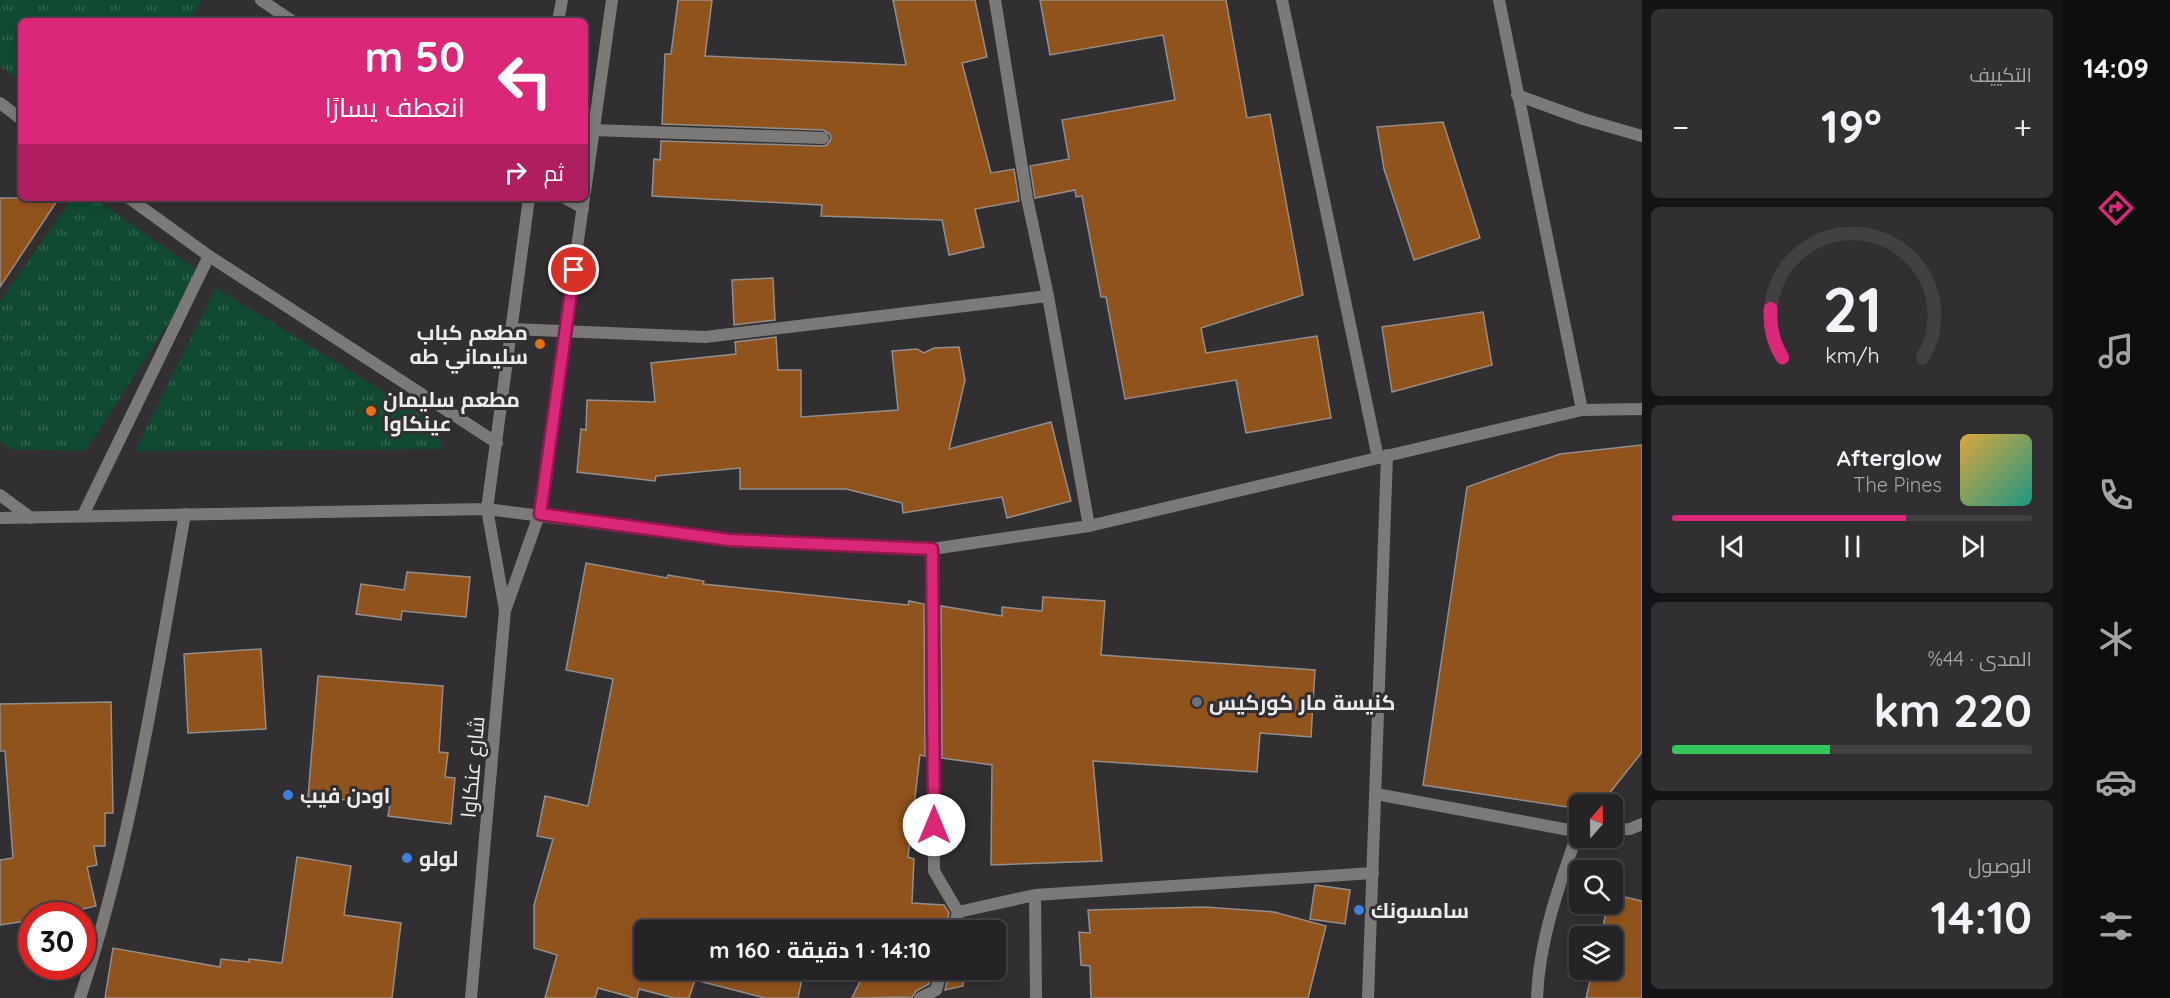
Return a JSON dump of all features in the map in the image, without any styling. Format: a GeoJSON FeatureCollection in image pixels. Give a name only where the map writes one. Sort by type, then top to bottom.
{"type":"FeatureCollection","features":[{"type":"Feature","properties":{"kind":"street"},"geometry":{"type":"LineString","coordinates":[[261,0],[288,18]]}},
{"type":"Feature","properties":{"kind":"street"},"geometry":{"type":"LineString","coordinates":[[559,18],[562,0]]}},
{"type":"Feature","properties":{"kind":"street"},"geometry":{"type":"LineString","coordinates":[[588,169],[612,0]]}},
{"type":"Feature","properties":{"kind":"street"},"geometry":{"type":"LineString","coordinates":[[995,0],[1027,198],[1048,296],[1089,526]]}},
{"type":"Feature","properties":{"kind":"street"},"geometry":{"type":"LineString","coordinates":[[1282,0],[1383,456],[1376,794],[1368,998]]}},
{"type":"Feature","properties":{"kind":"street"},"geometry":{"type":"LineString","coordinates":[[1499,0],[1582,410]]}},
{"type":"Feature","properties":{"kind":"street"},"geometry":{"type":"LineString","coordinates":[[1517,94],[1583,119],[1642,136]]}},
{"type":"Feature","properties":{"kind":"street"},"geometry":{"type":"LineString","coordinates":[[0,103],[18,116]]}},
{"type":"Feature","properties":{"kind":"street"},"geometry":{"type":"LineString","coordinates":[[593,130],[824,138]]}},
{"type":"Feature","properties":{"kind":"street"},"geometry":{"type":"LineString","coordinates":[[133,201],[209,256],[497,443]]}},
{"type":"Feature","properties":{"kind":"street","name":"شارع عنكاوا"},"geometry":{"type":"LineString","coordinates":[[471,998],[505,610],[488,509],[529,201]]}},
{"type":"Feature","properties":{"kind":"street","name":"شارع عنكاوا"},"geometry":{"type":"LineString","coordinates":[[505,610],[540,514],[584,203]]}},
{"type":"Feature","properties":{"kind":"street"},"geometry":{"type":"LineString","coordinates":[[83,515],[209,256]]}},
{"type":"Feature","properties":{"kind":"street"},"geometry":{"type":"LineString","coordinates":[[512,329],[705,337],[1048,296]]}},
{"type":"Feature","properties":{"kind":"street"},"geometry":{"type":"LineString","coordinates":[[0,518],[488,509],[729,540],[932,549],[1089,526],[1582,410],[1642,409]]}},
{"type":"Feature","properties":{"kind":"street"},"geometry":{"type":"LineString","coordinates":[[0,495],[31,518]]}},
{"type":"Feature","properties":{"kind":"street"},"geometry":{"type":"LineString","coordinates":[[80,998],[100,937],[138,782],[185,514]]}},
{"type":"Feature","properties":{"kind":"street"},"geometry":{"type":"LineString","coordinates":[[932,549],[934,871],[958,912],[956,920]]}},
{"type":"Feature","properties":{"kind":"street"},"geometry":{"type":"LineString","coordinates":[[1376,794],[1569,830]]}},
{"type":"Feature","properties":{"kind":"street"},"geometry":{"type":"LineString","coordinates":[[1623,829],[1642,824]]}},
{"type":"Feature","properties":{"kind":"street"},"geometry":{"type":"LineString","coordinates":[[1537,998],[1538,975],[1549,921],[1574,848]]}},
{"type":"Feature","properties":{"kind":"street"},"geometry":{"type":"LineString","coordinates":[[958,912],[1035,895],[1373,873]]}},
{"type":"Feature","properties":{"kind":"street"},"geometry":{"type":"LineString","coordinates":[[1035,895],[1036,998]]}},
{"type":"Feature","properties":{"kind":"street"},"geometry":{"type":"LineString","coordinates":[[920,998],[936,990],[939,980]]}},
{"type":"Feature","properties":{"kind":"green space"},"geometry":{"type":"Polygon","coordinates":[[[0,0],[202,0],[191,18],[18,18],[18,79],[0,66],[0,0]]]}},
{"type":"Feature","properties":{"kind":"green space"},"geometry":{"type":"Polygon","coordinates":[[[71,201],[98,201],[201,273],[85,451],[10,449],[0,441],[0,301],[71,201]]]}},
{"type":"Feature","properties":{"kind":"green space"},"geometry":{"type":"Polygon","coordinates":[[[216,288],[431,421],[443,449],[135,451],[216,288]]]}},
{"type":"Feature","properties":{"kind":"building"},"geometry":{"type":"Polygon","coordinates":[[[678,0],[712,0],[705,56],[906,65],[893,0],[975,0],[987,57],[962,63],[991,173],[1014,169],[1019,201],[975,209],[984,247],[949,255],[942,220],[821,216],[822,205],[652,196],[654,159],[660,160],[661,141],[823,146],[827,145],[831,139],[830,134],[823,130],[662,124],[665,54],[671,54],[678,0]]]}},
{"type":"Feature","properties":{"kind":"building"},"geometry":{"type":"Polygon","coordinates":[[[1040,0],[1226,0],[1247,118],[1270,114],[1303,295],[1201,328],[1206,353],[1317,336],[1331,418],[1246,433],[1236,380],[1125,399],[1106,297],[1101,297],[1082,196],[1076,197],[1075,190],[1035,198],[1030,166],[1069,159],[1062,120],[1175,100],[1163,35],[1050,55],[1040,0]]]}},
{"type":"Feature","properties":{"kind":"building"},"geometry":{"type":"Polygon","coordinates":[[[1443,122],[1480,238],[1414,260],[1384,169],[1377,127],[1443,122]]]}},
{"type":"Feature","properties":{"kind":"building"},"geometry":{"type":"Polygon","coordinates":[[[0,198],[18,198],[18,201],[57,201],[0,287],[0,198]]]}},
{"type":"Feature","properties":{"kind":"building"},"geometry":{"type":"Polygon","coordinates":[[[773,278],[775,320],[734,325],[732,280],[773,278]]]}},
{"type":"Feature","properties":{"kind":"building"},"geometry":{"type":"Polygon","coordinates":[[[1483,312],[1492,365],[1392,392],[1382,327],[1483,312]]]}},
{"type":"Feature","properties":{"kind":"building"},"geometry":{"type":"Polygon","coordinates":[[[776,337],[778,370],[801,370],[801,417],[898,410],[892,351],[917,349],[924,353],[934,348],[959,347],[965,380],[949,449],[1051,422],[1071,501],[1007,518],[1002,497],[903,513],[902,503],[846,489],[740,489],[740,468],[656,476],[655,481],[577,472],[581,429],[586,430],[587,400],[655,402],[651,363],[736,354],[735,342],[776,337]]]}},
{"type":"Feature","properties":{"kind":"building"},"geometry":{"type":"Polygon","coordinates":[[[1642,445],[1642,752],[1609,794],[1569,794],[1569,807],[1423,785],[1467,487],[1560,454],[1642,445]]]}},
{"type":"Feature","properties":{"kind":"building"},"geometry":{"type":"Polygon","coordinates":[[[586,563],[667,578],[668,575],[704,581],[703,584],[908,605],[909,601],[924,604],[925,756],[920,755],[908,857],[914,859],[912,903],[944,905],[949,913],[947,920],[634,920],[634,980],[695,980],[689,998],[674,998],[639,989],[637,998],[634,998],[598,988],[595,998],[545,998],[557,955],[534,948],[534,905],[553,839],[537,836],[545,796],[588,806],[613,679],[566,670],[586,563]]]}},
{"type":"Feature","properties":{"kind":"building"},"geometry":{"type":"Polygon","coordinates":[[[407,572],[470,577],[466,617],[402,611],[401,620],[356,614],[361,584],[404,590],[407,572]]]}},
{"type":"Feature","properties":{"kind":"building"},"geometry":{"type":"Polygon","coordinates":[[[1043,597],[1105,601],[1101,655],[1315,670],[1311,737],[1260,733],[1257,772],[1093,761],[1102,861],[991,865],[992,765],[942,758],[941,606],[1002,616],[1002,607],[1042,611],[1043,597]]]}},
{"type":"Feature","properties":{"kind":"building"},"geometry":{"type":"Polygon","coordinates":[[[261,649],[266,729],[188,733],[184,654],[261,649]]]}},
{"type":"Feature","properties":{"kind":"building"},"geometry":{"type":"Polygon","coordinates":[[[318,676],[443,686],[439,752],[448,753],[445,777],[455,778],[451,824],[388,816],[390,803],[308,797],[318,676]]]}},
{"type":"Feature","properties":{"kind":"building"},"geometry":{"type":"Polygon","coordinates":[[[111,702],[113,813],[105,813],[105,846],[94,846],[97,865],[87,867],[95,902],[18,902],[18,922],[0,925],[0,860],[13,858],[5,751],[0,751],[0,704],[111,702]]]}},
{"type":"Feature","properties":{"kind":"building"},"geometry":{"type":"Polygon","coordinates":[[[297,857],[351,866],[344,915],[401,923],[392,998],[105,998],[113,948],[220,967],[221,959],[249,962],[249,959],[282,963],[297,857]]]}},
{"type":"Feature","properties":{"kind":"building"},"geometry":{"type":"Polygon","coordinates":[[[1315,885],[1350,890],[1345,924],[1310,919],[1315,885]]]}},
{"type":"Feature","properties":{"kind":"building"},"geometry":{"type":"Polygon","coordinates":[[[1623,897],[1642,901],[1642,998],[1586,998],[1590,980],[1623,980],[1623,926],[1603,926],[1606,914],[1623,914],[1623,897]]]}},
{"type":"Feature","properties":{"kind":"building"},"geometry":{"type":"Polygon","coordinates":[[[1204,907],[1274,912],[1326,926],[1308,998],[1091,998],[1090,966],[1081,965],[1079,932],[1090,933],[1088,910],[1204,907]]]}},
{"type":"Feature","properties":{"kind":"building"},"geometry":{"type":"Polygon","coordinates":[[[695,980],[802,980],[798,998],[765,998],[695,980]]]}},
{"type":"Feature","properties":{"kind":"building"},"geometry":{"type":"Polygon","coordinates":[[[861,980],[930,980],[929,984],[916,991],[912,997],[852,998],[861,980]]]}},
{"type":"Feature","properties":{"kind":"building"},"geometry":{"type":"Polygon","coordinates":[[[947,980],[964,980],[963,986],[945,990],[947,980]]]}},
{"type":"Feature","properties":{"kind":"place","name":"مطعم كباب سليماني طه"},"geometry":{"type":"Point","coordinates":[540,344]}},
{"type":"Feature","properties":{"kind":"place","name":"مطعم سليمان عينكاوا"},"geometry":{"type":"Point","coordinates":[371,411]}},
{"type":"Feature","properties":{"kind":"place","name":"كنيسة مار كوركيس"},"geometry":{"type":"Point","coordinates":[1197,702]}},
{"type":"Feature","properties":{"kind":"place","name":"اودن فيب"},"geometry":{"type":"Point","coordinates":[288,795]}},
{"type":"Feature","properties":{"kind":"place","name":"لولو"},"geometry":{"type":"Point","coordinates":[407,858]}},
{"type":"Feature","properties":{"kind":"place","name":"سامسونك"},"geometry":{"type":"Point","coordinates":[1359,910]}},
{"type":"Feature","properties":{"kind":"route"},"geometry":{"type":"LineString","coordinates":[[574,270],[540,514],[729,540],[932,549],[934,825]]}}]}
